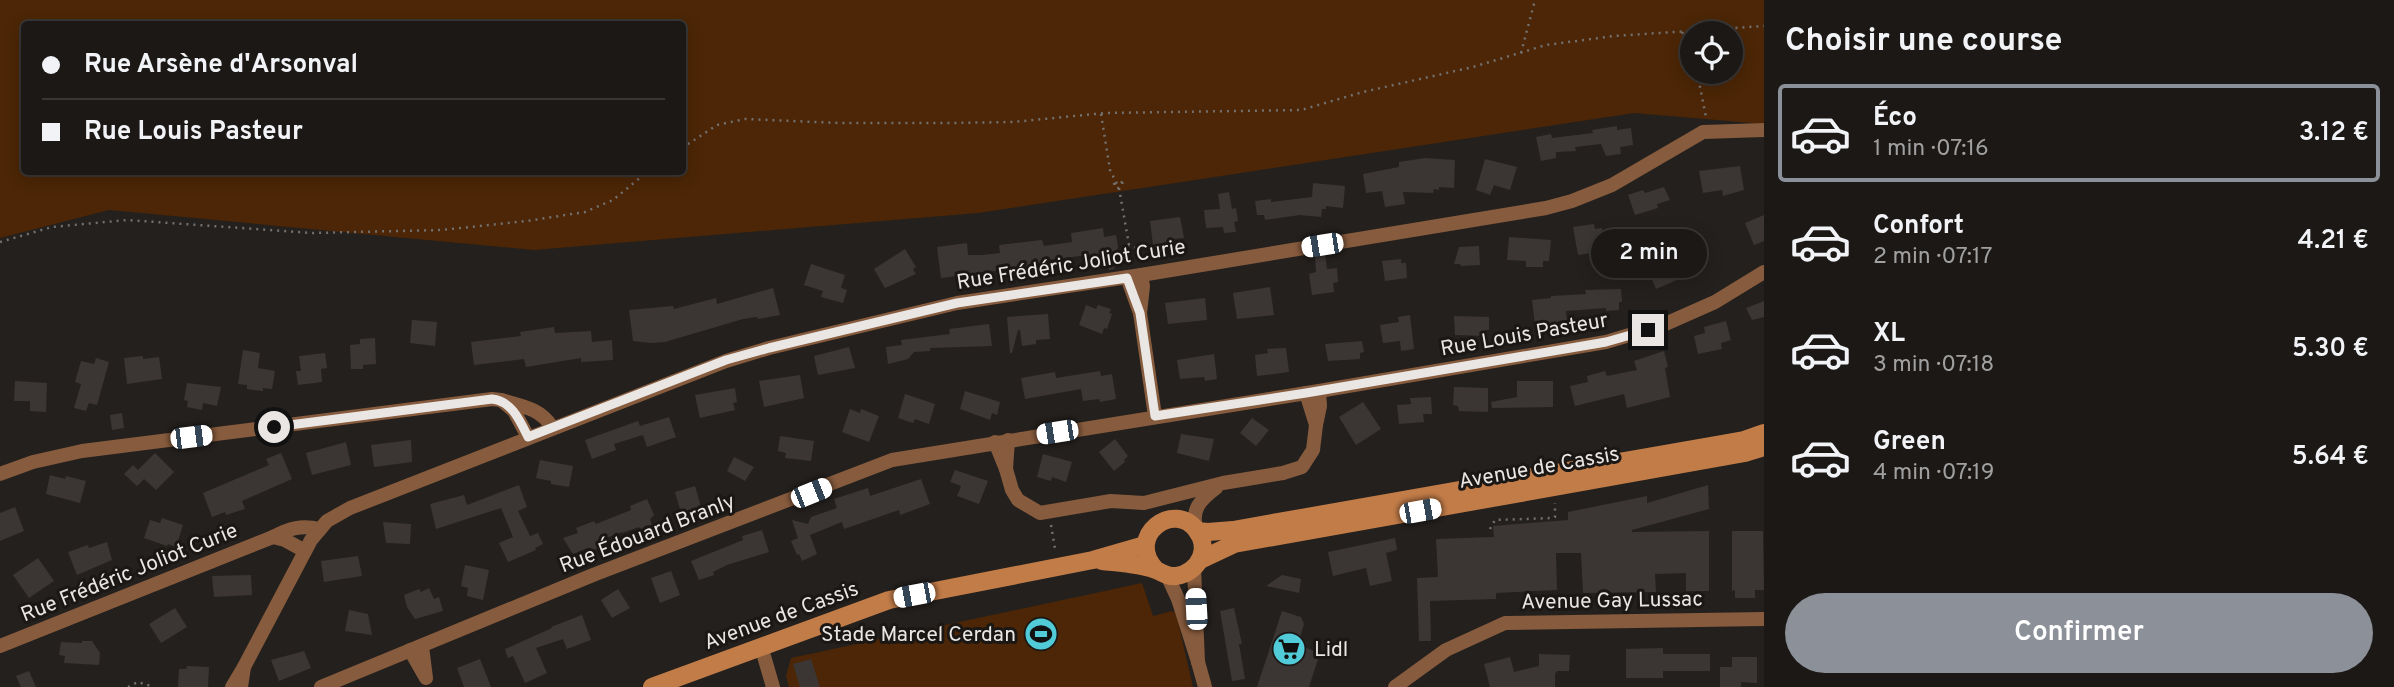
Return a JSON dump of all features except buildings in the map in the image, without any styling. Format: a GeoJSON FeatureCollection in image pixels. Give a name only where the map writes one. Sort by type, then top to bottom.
{"type":"FeatureCollection","features":[{"type":"Feature","properties":{"kind":"main road","name":"Avenue de Cassis"},"geometry":{"type":"LineString","coordinates":[[1153,528],[1173,519],[1195,522],[1208,532],[1246,528],[1710,446],[1764,433]]}},
{"type":"Feature","properties":{"kind":"main road","name":"Avenue de Cassis"},"geometry":{"type":"LineString","coordinates":[[1093,560],[1161,573],[1186,574],[1197,564],[1234,544],[1734,455],[1764,447]]}},
{"type":"Feature","properties":{"kind":"main road"},"geometry":{"type":"LineString","coordinates":[[1195,522],[1203,546],[1197,564]]}},
{"type":"Feature","properties":{"kind":"main road"},"geometry":{"type":"LineString","coordinates":[[1153,528],[1145,545],[1150,563],[1161,573]]}},
{"type":"Feature","properties":{"kind":"main road","name":"Avenue de Cassis"},"geometry":{"type":"LineString","coordinates":[[652,687],[889,600],[1093,560],[1145,545]]}},
{"type":"Feature","properties":{"kind":"street","name":"Rue Frédéric Joliot Curie"},"geometry":{"type":"LineString","coordinates":[[232,687],[305,551],[327,521],[350,508],[726,360],[957,303],[1546,208],[1612,185],[1708,131],[1764,130]]}},
{"type":"Feature","properties":{"kind":"street","name":"Rue Louis Pasteur"},"geometry":{"type":"LineString","coordinates":[[1155,416],[1606,342],[1663,325],[1715,302],[1764,272]]}},
{"type":"Feature","properties":{"kind":"street"},"geometry":{"type":"LineString","coordinates":[[1134,276],[1143,286],[1140,313],[1155,416]]}},
{"type":"Feature","properties":{"kind":"street"},"geometry":{"type":"LineString","coordinates":[[1002,441],[1012,490],[1018,500],[1040,513],[1111,501],[1147,503],[1223,483],[1283,473],[1302,467],[1313,450],[1316,425],[1313,392]]}},
{"type":"Feature","properties":{"kind":"street"},"geometry":{"type":"LineString","coordinates":[[0,474],[33,462],[82,451],[492,399],[531,408],[542,414],[552,427]]}},
{"type":"Feature","properties":{"kind":"street"},"geometry":{"type":"LineString","coordinates":[[501,400],[514,411],[528,437]]}},
{"type":"Feature","properties":{"kind":"street","name":"Rue Édouard Branly"},"geometry":{"type":"LineString","coordinates":[[321,687],[593,575],[892,460],[1155,416]]}},
{"type":"Feature","properties":{"kind":"street"},"geometry":{"type":"LineString","coordinates":[[1195,522],[1202,500],[1223,483]]}},
{"type":"Feature","properties":{"kind":"street"},"geometry":{"type":"LineString","coordinates":[[1169,496],[1190,506],[1195,522]]}},
{"type":"Feature","properties":{"kind":"street"},"geometry":{"type":"LineString","coordinates":[[1147,503],[1153,528]]}},
{"type":"Feature","properties":{"kind":"street","name":"Rue Frédéric Joliot Curie"},"geometry":{"type":"LineString","coordinates":[[0,646],[290,528],[302,526],[320,529]]}},
{"type":"Feature","properties":{"kind":"street"},"geometry":{"type":"LineString","coordinates":[[273,537],[305,551]]}},
{"type":"Feature","properties":{"kind":"street"},"geometry":{"type":"LineString","coordinates":[[1197,564],[1198,662]]}},
{"type":"Feature","properties":{"kind":"street"},"geometry":{"type":"LineString","coordinates":[[1161,573],[1178,599],[1205,687]]}},
{"type":"Feature","properties":{"kind":"street","name":"Avenue Gay Lussac"},"geometry":{"type":"LineString","coordinates":[[1395,687],[1446,650],[1505,623],[1764,619]]}},
{"type":"Feature","properties":{"kind":"street"},"geometry":{"type":"LineString","coordinates":[[761,646],[773,687]]}},
{"type":"Feature","properties":{"kind":"street"},"geometry":{"type":"LineString","coordinates":[[416,648],[428,683]]}},
{"type":"Feature","properties":{"kind":"street"},"geometry":{"type":"LineString","coordinates":[[241,687],[244,667]]}},
{"type":"Feature","properties":{"kind":"path"},"geometry":{"type":"LineString","coordinates":[[1521,53],[1535,0]]}},
{"type":"Feature","properties":{"kind":"path"},"geometry":{"type":"LineString","coordinates":[[1743,28],[1764,26]]}},
{"type":"Feature","properties":{"kind":"path"},"geometry":{"type":"LineString","coordinates":[[686,145],[717,125],[745,119],[839,123],[976,123],[1101,114],[1301,110],[1546,46],[1601,38],[1680,32]]}},
{"type":"Feature","properties":{"kind":"path"},"geometry":{"type":"LineString","coordinates":[[1699,84],[1708,131]]}},
{"type":"Feature","properties":{"kind":"path"},"geometry":{"type":"LineString","coordinates":[[1101,114],[1110,170],[1114,184],[1119,188]]}},
{"type":"Feature","properties":{"kind":"path"},"geometry":{"type":"LineString","coordinates":[[0,242],[52,227],[127,220],[312,233],[441,230],[490,225],[586,212],[612,200],[643,175]]}},
{"type":"Feature","properties":{"kind":"path"},"geometry":{"type":"LineString","coordinates":[[1116,184],[1123,182],[1119,188],[1129,246]]}},
{"type":"Feature","properties":{"kind":"path"},"geometry":{"type":"LineString","coordinates":[[1490,529],[1495,520],[1555,517],[1556,499]]}},
{"type":"Feature","properties":{"kind":"path"},"geometry":{"type":"LineString","coordinates":[[1050,521],[1055,549]]}},
{"type":"Feature","properties":{"kind":"path"},"geometry":{"type":"LineString","coordinates":[[128,687],[138,682],[154,687]]}},
{"type":"Feature","properties":{"kind":"shaded area"},"geometry":{"type":"Polygon","coordinates":[[[0,0],[1764,0],[1764,124],[1634,113],[978,213],[534,250],[109,210],[0,238],[0,0]]]}},
{"type":"Feature","properties":{"kind":"shaded area","name":"Stade Marcel Cerdan"},"geometry":{"type":"Polygon","coordinates":[[[1142,583],[1153,616],[1172,611],[1176,613],[1193,687],[789,687],[786,676],[791,658],[1142,583]]]}},
{"type":"Feature","properties":{"kind":"place","name":"Stade Marcel Cerdan"},"geometry":{"type":"Point","coordinates":[1041,634]}},
{"type":"Feature","properties":{"kind":"place","name":"Lidl"},"geometry":{"type":"Point","coordinates":[1289,649]}},
{"type":"Feature","properties":{"kind":"route"},"geometry":{"type":"LineString","coordinates":[[274,427],[492,399],[501,400],[514,411],[528,437],[726,360],[769,348],[957,303],[1127,278],[1140,313],[1155,416],[1606,342],[1648,330]]}}]}
